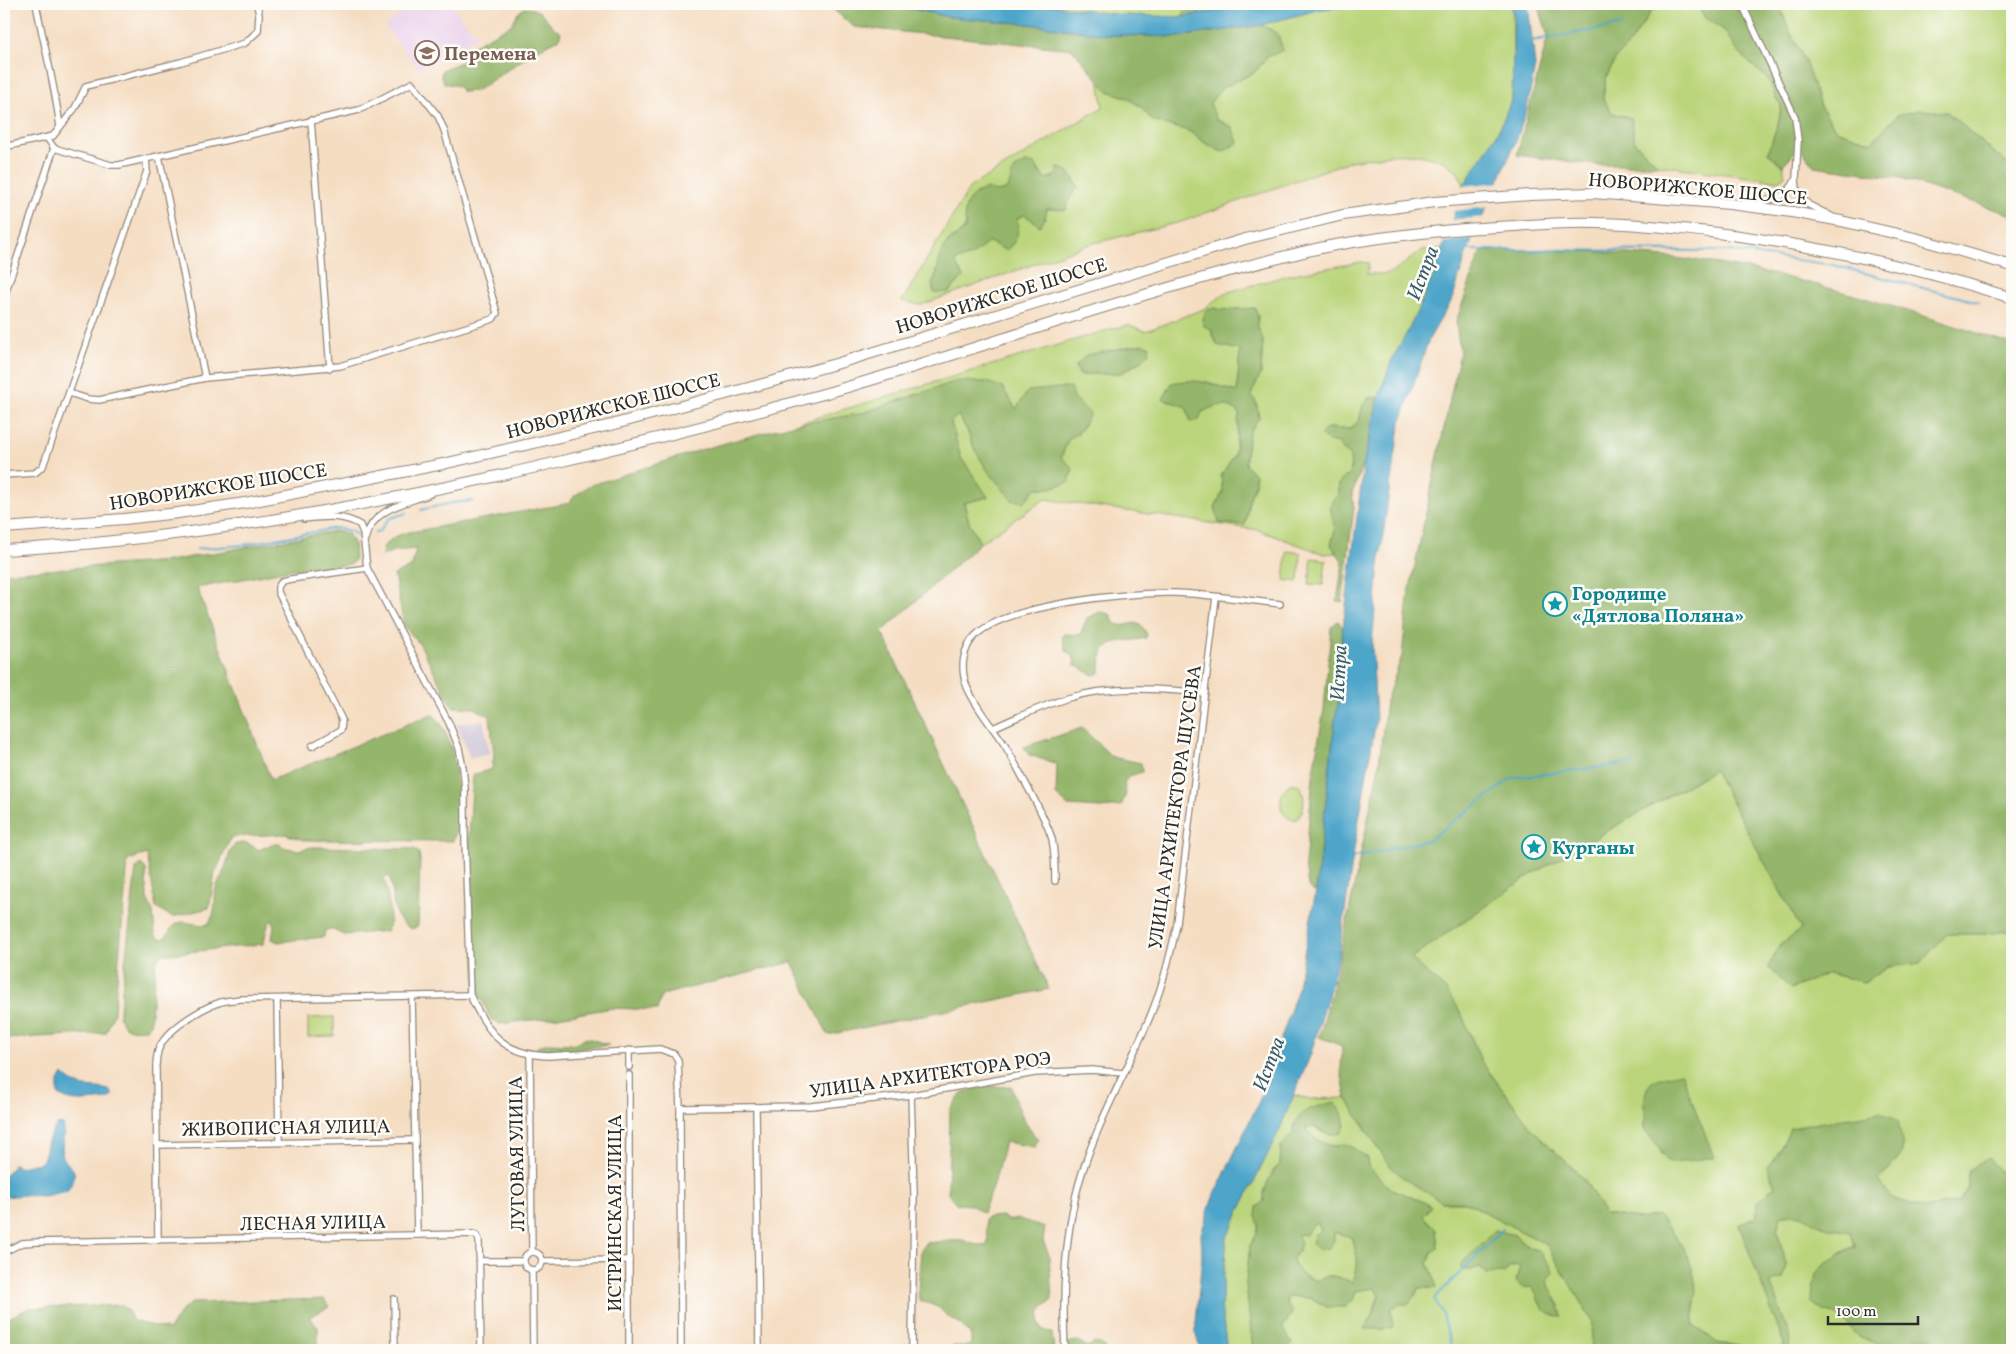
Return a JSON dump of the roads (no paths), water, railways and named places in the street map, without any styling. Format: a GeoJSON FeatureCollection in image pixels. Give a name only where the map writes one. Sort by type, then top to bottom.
{"type":"FeatureCollection","features":[{"type":"Feature","properties":{"kind":"highway","name":"НОВОРИЖСКОЕ ШОССЕ"},"geometry":{"type":"LineString","coordinates":[[4,528],[124,520],[178,513],[245,503],[443,464],[612,425],[810,371],[1245,239],[1344,215],[1434,202],[1530,195],[1593,193],[1730,204],[1841,221],[1915,238],[2012,266]]}},
{"type":"Feature","properties":{"kind":"highway"},"geometry":{"type":"LineString","coordinates":[[4,550],[122,542],[267,522],[457,485],[620,447],[828,392],[1178,284],[1295,254],[1390,237],[1530,225],[1595,222],[1635,225],[1786,243],[1907,268],[2012,298]]}},
{"type":"Feature","properties":{"kind":"street"},"geometry":{"type":"LineString","coordinates":[[36,4],[56,96],[60,127]]}},
{"type":"Feature","properties":{"kind":"street"},"geometry":{"type":"LineString","coordinates":[[4,147],[53,136],[75,108],[86,86],[181,62],[245,43],[258,31],[259,15],[257,4]]}},
{"type":"Feature","properties":{"kind":"street"},"geometry":{"type":"LineString","coordinates":[[1742,4],[1795,117],[1798,141],[1797,190],[1809,205],[1841,221]]}},
{"type":"Feature","properties":{"kind":"street"},"geometry":{"type":"LineString","coordinates":[[47,138],[54,148],[119,165],[359,110],[412,83],[438,116],[444,130],[496,313],[493,319],[330,368],[205,378],[99,400],[88,399],[70,393]]}},
{"type":"Feature","properties":{"kind":"street"},"geometry":{"type":"LineString","coordinates":[[311,120],[330,368]]}},
{"type":"Feature","properties":{"kind":"street"},"geometry":{"type":"LineString","coordinates":[[4,297],[54,148]]}},
{"type":"Feature","properties":{"kind":"street"},"geometry":{"type":"LineString","coordinates":[[159,156],[205,378]]}},
{"type":"Feature","properties":{"kind":"street"},"geometry":{"type":"LineString","coordinates":[[4,475],[26,475],[40,470],[70,393],[147,171],[146,158]]}},
{"type":"Feature","properties":{"kind":"street"},"geometry":{"type":"LineString","coordinates":[[1730,204],[1780,197],[1787,194],[1796,180]]}},
{"type":"Feature","properties":{"kind":"street"},"geometry":{"type":"LineString","coordinates":[[364,541],[373,520],[387,510],[457,485]]}},
{"type":"Feature","properties":{"kind":"street"},"geometry":{"type":"LineString","coordinates":[[267,522],[329,517],[346,518],[360,525],[367,568],[449,723],[459,748],[463,768],[470,995],[480,1017],[490,1031],[500,1042],[530,1055],[548,1056],[660,1049],[674,1054],[679,1067],[680,1108],[681,1350]]}},
{"type":"Feature","properties":{"kind":"street"},"geometry":{"type":"LineString","coordinates":[[312,746],[341,730],[342,720],[278,592],[278,587],[282,582],[291,579],[367,568]]}},
{"type":"Feature","properties":{"kind":"street"},"geometry":{"type":"LineString","coordinates":[[1054,880],[1055,860],[1052,840],[1045,819],[1005,746],[968,688],[964,675],[964,653],[969,643],[987,627],[1033,611],[1109,596],[1160,593],[1280,604]]}},
{"type":"Feature","properties":{"kind":"street","name":"УЛИЦА АРХИТЕКТОРА ЩУСЕВА"},"geometry":{"type":"LineString","coordinates":[[1065,1350],[1064,1294],[1071,1215],[1081,1174],[1101,1118],[1149,1020],[1162,986],[1177,924],[1216,597]]}},
{"type":"Feature","properties":{"kind":"street"},"geometry":{"type":"LineString","coordinates":[[993,728],[1040,708],[1079,696],[1136,689],[1205,693]]}},
{"type":"Feature","properties":{"kind":"street"},"geometry":{"type":"LineString","coordinates":[[158,1240],[156,1066],[158,1049],[167,1036],[179,1025],[204,1009],[220,1002],[470,995]]}},
{"type":"Feature","properties":{"kind":"street"},"geometry":{"type":"LineString","coordinates":[[412,997],[417,1235]]}},
{"type":"Feature","properties":{"kind":"street"},"geometry":{"type":"LineString","coordinates":[[277,999],[279,1142]]}},
{"type":"Feature","properties":{"kind":"street"},"geometry":{"type":"LineString","coordinates":[[629,1050],[629,1067]]}},
{"type":"Feature","properties":{"kind":"street","name":"ЛУГОВАЯ УЛИЦА"},"geometry":{"type":"LineString","coordinates":[[530,1055],[532,1252]]}},
{"type":"Feature","properties":{"kind":"street","name":"УЛИЦА АРХИТЕКТОРА РОЭ"},"geometry":{"type":"LineString","coordinates":[[680,1108],[810,1106],[911,1095],[1035,1073],[1062,1071],[1123,1073]]}},
{"type":"Feature","properties":{"kind":"street","name":"ИСТРИНСКАЯ УЛИЦА"},"geometry":{"type":"LineString","coordinates":[[629,1075],[629,1350]]}},
{"type":"Feature","properties":{"kind":"street"},"geometry":{"type":"LineString","coordinates":[[911,1095],[914,1193],[912,1350]]}},
{"type":"Feature","properties":{"kind":"street"},"geometry":{"type":"LineString","coordinates":[[756,1107],[759,1350]]}},
{"type":"Feature","properties":{"kind":"street","name":"ЖИВОПИСНАЯ УЛИЦА"},"geometry":{"type":"LineString","coordinates":[[157,1145],[415,1140]]}},
{"type":"Feature","properties":{"kind":"street","name":"ЛЕСНАЯ УЛИЦА"},"geometry":{"type":"LineString","coordinates":[[4,1252],[22,1243],[37,1242],[469,1234],[476,1235],[479,1240],[480,1261]]}},
{"type":"Feature","properties":{"kind":"street","name":"ЛУГОВАЯ УЛИЦА"},"geometry":{"type":"LineString","coordinates":[[523,1261],[524,1256],[532,1252],[537,1253],[542,1261]]}},
{"type":"Feature","properties":{"kind":"street"},"geometry":{"type":"LineString","coordinates":[[480,1350],[480,1261],[523,1261],[527,1269],[532,1270],[537,1269],[542,1261],[629,1260]]}},
{"type":"Feature","properties":{"kind":"street"},"geometry":{"type":"LineString","coordinates":[[532,1270],[533,1350]]}},
{"type":"Feature","properties":{"kind":"street"},"geometry":{"type":"LineString","coordinates":[[394,1299],[395,1350]]}},
{"type":"Feature","properties":{"kind":"water"},"geometry":{"type":"Polygon","coordinates":[[[891,4],[1042,4],[1122,15],[1180,17],[1219,11],[1244,4],[1376,4],[1321,9],[1261,25],[1177,37],[1108,35],[1021,23],[949,17],[891,4]]]}},
{"type":"Feature","properties":{"kind":"water"},"geometry":{"type":"Polygon","coordinates":[[[1509,4],[1528,4],[1535,66],[1527,108],[1517,139],[1466,254],[1453,298],[1429,339],[1401,421],[1379,566],[1372,643],[1376,720],[1339,953],[1310,1056],[1280,1129],[1227,1237],[1221,1307],[1227,1350],[1201,1350],[1195,1333],[1202,1256],[1201,1234],[1212,1200],[1262,1095],[1297,991],[1316,891],[1335,720],[1342,683],[1340,665],[1343,628],[1364,462],[1379,397],[1391,362],[1409,329],[1432,279],[1464,185],[1499,131],[1512,98],[1514,16],[1509,4]]]}},
{"type":"Feature","properties":{"kind":"water"},"geometry":{"type":"Polygon","coordinates":[[[63,1074],[80,1086],[109,1090],[112,1093],[112,1097],[81,1101],[69,1100],[58,1094],[58,1083],[63,1074]]]}},
{"type":"Feature","properties":{"kind":"water"},"geometry":{"type":"Polygon","coordinates":[[[59,1124],[63,1125],[64,1129],[63,1156],[74,1172],[73,1180],[67,1191],[44,1196],[4,1197],[4,1175],[12,1168],[13,1164],[19,1167],[40,1163],[43,1160],[53,1130],[59,1124]]]}},
{"type":"Feature","properties":{"kind":"waterway"},"geometry":{"type":"LineString","coordinates":[[1531,41],[1622,25]]}},
{"type":"Feature","properties":{"kind":"waterway"},"geometry":{"type":"LineString","coordinates":[[1466,250],[1728,251],[1833,265],[1978,302]]}},
{"type":"Feature","properties":{"kind":"waterway"},"geometry":{"type":"LineString","coordinates":[[421,510],[451,503],[473,501]]}},
{"type":"Feature","properties":{"kind":"waterway"},"geometry":{"type":"LineString","coordinates":[[375,533],[380,531],[388,519],[406,513]]}},
{"type":"Feature","properties":{"kind":"waterway"},"geometry":{"type":"LineString","coordinates":[[197,549],[243,545],[336,528],[351,531],[357,536]]}},
{"type":"Feature","properties":{"kind":"waterway"},"geometry":{"type":"LineString","coordinates":[[1351,858],[1429,840],[1512,778],[1633,763]]}},
{"type":"Feature","properties":{"kind":"waterway"},"geometry":{"type":"LineString","coordinates":[[1452,1350],[1443,1314],[1434,1299],[1503,1229]]}},
{"type":"Feature","properties":{"kind":"place","name":"Перемена"},"geometry":{"type":"Point","coordinates":[427,53]}},
{"type":"Feature","properties":{"kind":"place","name":"Городище «Дятлова Поляна»"},"geometry":{"type":"Point","coordinates":[1555,604]}},
{"type":"Feature","properties":{"kind":"place","name":"Курганы"},"geometry":{"type":"Point","coordinates":[1534,847]}},
{"type":"Feature","properties":{"kind":"water label","name":"Истра"},"geometry":{"type":"Point","coordinates":[1422,273]}},
{"type":"Feature","properties":{"kind":"water label","name":"Истра"},"geometry":{"type":"Point","coordinates":[1338,673]}},
{"type":"Feature","properties":{"kind":"water label","name":"Истра"},"geometry":{"type":"Point","coordinates":[1268,1064]}}]}
